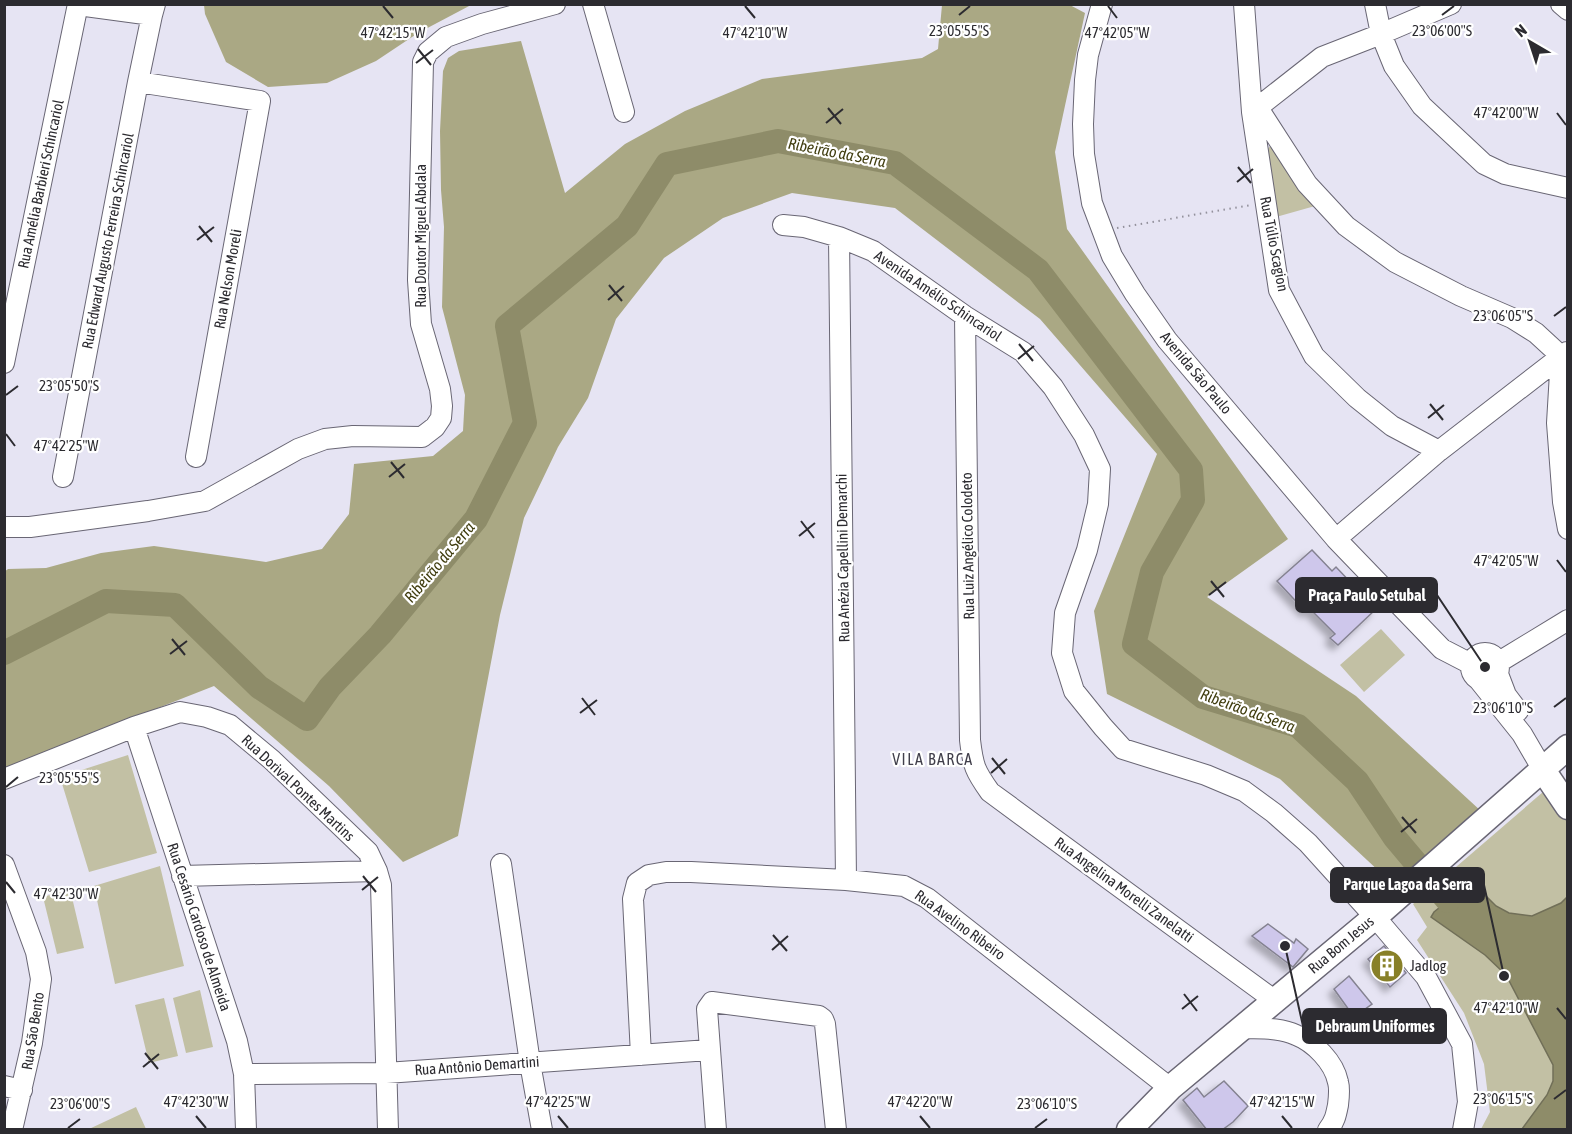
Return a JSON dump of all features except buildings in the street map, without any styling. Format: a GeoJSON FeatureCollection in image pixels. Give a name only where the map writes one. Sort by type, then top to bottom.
{"type":"FeatureCollection","features":[{"type":"Feature","properties":{"kind":"main road","name":"Rua Bom Jesus"},"geometry":{"type":"LineString","coordinates":[[1129,1130],[1170,1088],[1462,841],[1558,763]]}},
{"type":"Feature","properties":{"kind":"main road"},"geometry":{"type":"LineString","coordinates":[[1558,763],[1568,807]]}},
{"type":"Feature","properties":{"kind":"street","name":"Rua Doutor Miguel Abdala"},"geometry":{"type":"LineString","coordinates":[[4,526],[30,527],[205,501],[298,449],[325,439],[353,436],[422,436],[435,427],[441,418],[442,406],[440,389],[421,324],[418,280],[423,62],[428,52],[446,37],[482,24],[555,4]]}},
{"type":"Feature","properties":{"kind":"street"},"geometry":{"type":"LineString","coordinates":[[593,4],[624,112]]}},
{"type":"Feature","properties":{"kind":"street","name":"Avenida São Paulo"},"geometry":{"type":"LineString","coordinates":[[1102,4],[1088,55],[1083,124],[1084,154],[1092,203],[1102,231],[1123,274],[1167,340],[1336,539],[1442,649],[1475,672]]}},
{"type":"Feature","properties":{"kind":"street","name":"Rua Túlio Scagion"},"geometry":{"type":"LineString","coordinates":[[1244,4],[1265,203],[1280,290],[1314,356],[1357,398],[1392,426],[1439,450]]}},
{"type":"Feature","properties":{"kind":"street"},"geometry":{"type":"LineString","coordinates":[[1375,4],[1381,34],[1394,66],[1422,106],[1484,164],[1505,174],[1568,188]]}},
{"type":"Feature","properties":{"kind":"street"},"geometry":{"type":"LineString","coordinates":[[1451,4],[1322,57],[1255,110],[1307,184],[1346,226],[1395,262],[1461,296],[1512,318],[1564,354]]}},
{"type":"Feature","properties":{"kind":"street"},"geometry":{"type":"LineString","coordinates":[[1561,4],[1568,10]]}},
{"type":"Feature","properties":{"kind":"street"},"geometry":{"type":"LineString","coordinates":[[78,5],[153,10]]}},
{"type":"Feature","properties":{"kind":"street","name":"Rua Amélia Barbieri Schincariol"},"geometry":{"type":"LineString","coordinates":[[4,363],[78,5]]}},
{"type":"Feature","properties":{"kind":"street","name":"Rua Edward Augusto Ferreira Schincariol"},"geometry":{"type":"LineString","coordinates":[[63,477],[153,10]]}},
{"type":"Feature","properties":{"kind":"street","name":"Rua Nelson Moreli"},"geometry":{"type":"LineString","coordinates":[[138,82],[260,101],[196,457]]}},
{"type":"Feature","properties":{"kind":"street","name":"Avenida Amélio Schincariol"},"geometry":{"type":"LineString","coordinates":[[783,225],[804,227],[839,237],[873,251],[965,316],[1023,352],[1053,387],[1084,435],[1100,470],[1098,504],[1087,550],[1065,613],[1062,653],[1074,691],[1123,749],[1206,775],[1244,791],[1274,813],[1381,911],[1426,977],[1462,1044],[1468,1102],[1463,1130]]}},
{"type":"Feature","properties":{"kind":"street","name":"Rua Anézia Capellini Demarchi"},"geometry":{"type":"LineString","coordinates":[[839,237],[846,880]]}},
{"type":"Feature","properties":{"kind":"street","name":"Rua Luiz Angélico Colodeto"},"geometry":{"type":"LineString","coordinates":[[965,316],[970,740],[972,762],[978,776]]}},
{"type":"Feature","properties":{"kind":"street"},"geometry":{"type":"LineString","coordinates":[[1336,539],[1439,450],[1564,354]]}},
{"type":"Feature","properties":{"kind":"street"},"geometry":{"type":"LineString","coordinates":[[1564,354],[1557,423],[1563,502],[1568,529]]}},
{"type":"Feature","properties":{"kind":"street"},"geometry":{"type":"LineString","coordinates":[[1498,668],[1568,620]]}},
{"type":"Feature","properties":{"kind":"street"},"geometry":{"type":"LineString","coordinates":[[1486,652],[1495,656],[1506,695],[1558,763],[1522,734],[1475,672],[1476,656],[1486,652]]}},
{"type":"Feature","properties":{"kind":"street","name":"Rua Dorival Pontes Martins"},"geometry":{"type":"LineString","coordinates":[[4,779],[134,727],[180,712],[207,717],[230,725],[272,760],[368,852],[377,871]]}},
{"type":"Feature","properties":{"kind":"street","name":"Rua Cesário Cardoso de Almeida"},"geometry":{"type":"LineString","coordinates":[[134,727],[237,1041],[244,1074],[246,1130]]}},
{"type":"Feature","properties":{"kind":"street","name":"Rua Angelina Morelli Zanelatti"},"geometry":{"type":"LineString","coordinates":[[978,776],[990,792],[1274,1000]]}},
{"type":"Feature","properties":{"kind":"street"},"geometry":{"type":"LineString","coordinates":[[501,864],[542,1130]]}},
{"type":"Feature","properties":{"kind":"street","name":"Rua São Bento"},"geometry":{"type":"LineString","coordinates":[[4,865],[36,952],[41,980],[32,1043],[13,1088],[12,1130]]}},
{"type":"Feature","properties":{"kind":"street"},"geometry":{"type":"LineString","coordinates":[[182,876],[377,871],[381,885],[388,1130]]}},
{"type":"Feature","properties":{"kind":"street","name":"Rua Avelino Ribeiro"},"geometry":{"type":"LineString","coordinates":[[641,1055],[633,899],[637,883],[649,875],[666,872],[846,880],[904,886],[927,898],[1170,1088]]}},
{"type":"Feature","properties":{"kind":"street"},"geometry":{"type":"LineString","coordinates":[[716,1130],[707,1009],[712,1002],[819,1016],[823,1019],[836,1130]]}},
{"type":"Feature","properties":{"kind":"street"},"geometry":{"type":"LineString","coordinates":[[1241,1028],[1277,1029],[1297,1035],[1316,1047],[1333,1068],[1340,1094],[1335,1121],[1328,1130]]}},
{"type":"Feature","properties":{"kind":"street","name":"Rua Antônio Demartini"},"geometry":{"type":"LineString","coordinates":[[244,1074],[386,1073],[710,1050]]}},
{"type":"Feature","properties":{"kind":"path"},"geometry":{"type":"LineString","coordinates":[[1102,231],[1265,203]]}},
{"type":"Feature","properties":{"kind":"shaded area"},"geometry":{"type":"Polygon","coordinates":[[[204,4],[471,5],[418,33],[376,61],[327,83],[268,87],[226,62],[205,14],[204,4]]]}},
{"type":"Feature","properties":{"kind":"shaded area"},"geometry":{"type":"Polygon","coordinates":[[[1068,4],[1085,13],[1055,152],[1067,229],[1288,539],[1207,597],[1356,696],[1482,812],[1396,887],[1280,779],[1107,694],[1094,611],[1157,454],[1040,319],[895,208],[792,193],[723,218],[664,258],[616,319],[588,398],[558,447],[524,518],[500,615],[458,836],[403,862],[329,786],[214,686],[5,768],[4,572],[8,569],[46,568],[101,553],[154,546],[266,562],[322,549],[349,514],[354,464],[433,456],[463,431],[465,395],[442,307],[444,227],[440,131],[443,71],[448,58],[459,51],[521,41],[565,193],[625,144],[685,111],[762,79],[922,58],[938,49],[942,5],[1068,4]]]}},
{"type":"Feature","properties":{"kind":"shaded area"},"geometry":{"type":"Polygon","coordinates":[[[1271,145],[1315,206],[1276,217],[1267,150],[1271,145]]]}},
{"type":"Feature","properties":{"kind":"shaded area"},"geometry":{"type":"Polygon","coordinates":[[[1381,629],[1405,655],[1364,692],[1340,665],[1381,629]]]}},
{"type":"Feature","properties":{"kind":"shaded area"},"geometry":{"type":"Polygon","coordinates":[[[128,755],[157,853],[89,872],[60,777],[128,755]]]}},
{"type":"Feature","properties":{"kind":"shaded area"},"geometry":{"type":"Polygon","coordinates":[[[1543,792],[1549,792],[1567,819],[1567,1129],[1481,1129],[1490,1112],[1484,1064],[1464,1013],[1417,940],[1427,927],[1413,904],[1543,792]]]}},
{"type":"Feature","properties":{"kind":"shaded area"},"geometry":{"type":"Polygon","coordinates":[[[160,866],[184,966],[115,984],[94,886],[160,866]]]}},
{"type":"Feature","properties":{"kind":"shaded area"},"geometry":{"type":"Polygon","coordinates":[[[1474,880],[1496,906],[1509,913],[1532,916],[1561,903],[1567,897],[1567,1129],[1522,1129],[1547,1095],[1553,1081],[1553,1065],[1506,975],[1485,955],[1431,917],[1434,912],[1474,880]]]}},
{"type":"Feature","properties":{"kind":"shaded area"},"geometry":{"type":"Polygon","coordinates":[[[70,889],[84,948],[57,954],[43,897],[70,889]]]}},
{"type":"Feature","properties":{"kind":"shaded area"},"geometry":{"type":"Polygon","coordinates":[[[200,990],[213,1047],[186,1053],[173,998],[200,990]]]}},
{"type":"Feature","properties":{"kind":"shaded area"},"geometry":{"type":"Polygon","coordinates":[[[164,998],[178,1056],[149,1063],[135,1005],[164,998]]]}},
{"type":"Feature","properties":{"kind":"shaded area"},"geometry":{"type":"Polygon","coordinates":[[[136,1107],[146,1129],[89,1129],[136,1107]]]}},
{"type":"Feature","properties":{"kind":"waterway","name":"Ribeirão da Serra"},"geometry":{"type":"LineString","coordinates":[[4,653],[106,601],[175,605],[259,687],[307,719],[330,687],[380,635],[476,519],[525,423],[507,326],[627,226],[667,164],[778,141],[895,163],[1038,270],[1191,470],[1193,500],[1152,572],[1134,644],[1203,697],[1298,726],[1357,781],[1395,838],[1448,901]]}},
{"type":"Feature","properties":{"kind":"place","name":"Praça Paulo Setubal"},"geometry":{"type":"Point","coordinates":[1485,667]}},
{"type":"Feature","properties":{"kind":"place","name":"Debraum Uniformes"},"geometry":{"type":"Point","coordinates":[1285,946]}},
{"type":"Feature","properties":{"kind":"place","name":"Jadlog"},"geometry":{"type":"Point","coordinates":[1387,966]}},
{"type":"Feature","properties":{"kind":"place","name":"Parque Lagoa da Serra"},"geometry":{"type":"Point","coordinates":[1504,976]}},
{"type":"Feature","properties":{"kind":"district","name":"VILA BARCA"},"geometry":{"type":"Point","coordinates":[933,759]}}]}
